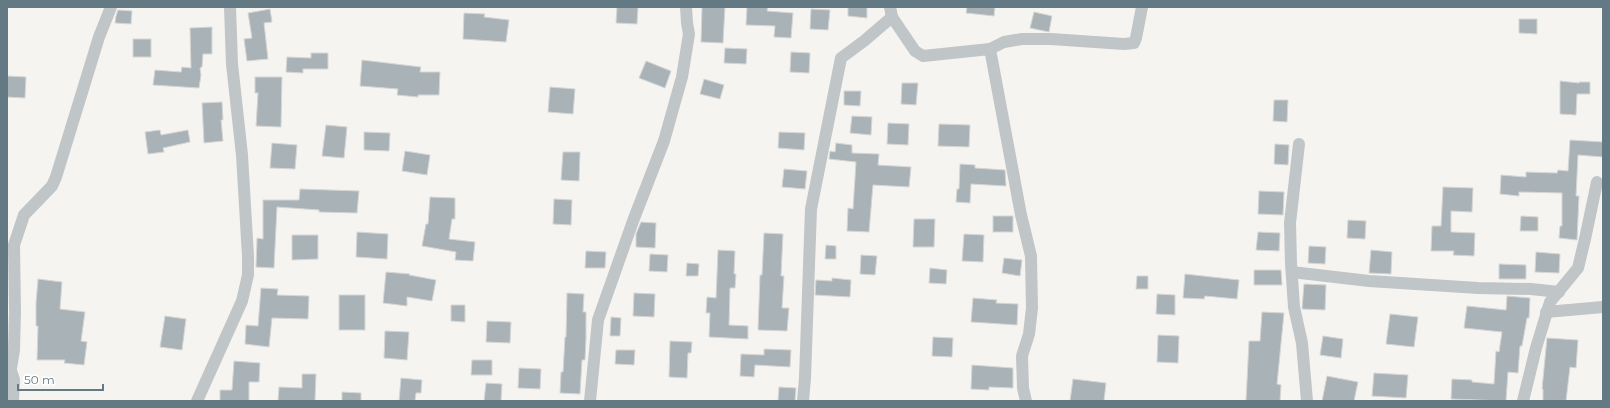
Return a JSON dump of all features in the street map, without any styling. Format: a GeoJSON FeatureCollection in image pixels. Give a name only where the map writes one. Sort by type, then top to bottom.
{"type":"FeatureCollection","features":[{"type":"Feature","properties":{"kind":"street"},"geometry":{"type":"LineString","coordinates":[[10,401],[12,380],[8,374],[14,350],[15,311],[11,245],[24,215],[52,186],[56,177],[99,38],[111,7]]}},
{"type":"Feature","properties":{"kind":"street"},"geometry":{"type":"LineString","coordinates":[[197,401],[239,307],[248,276],[242,154],[232,64],[230,7]]}},
{"type":"Feature","properties":{"kind":"street"},"geometry":{"type":"LineString","coordinates":[[590,401],[598,320],[633,221],[664,141],[682,77],[689,34],[686,7]]}},
{"type":"Feature","properties":{"kind":"street"},"geometry":{"type":"LineString","coordinates":[[803,401],[811,209],[841,58],[864,41],[891,12],[915,51],[923,56],[990,49],[1004,42],[1022,39],[1052,39],[1124,44],[1134,43],[1142,7]]}},
{"type":"Feature","properties":{"kind":"street"},"geometry":{"type":"LineString","coordinates":[[990,49],[1021,215],[1031,256],[1032,308],[1029,334],[1022,356],[1026,401]]}},
{"type":"Feature","properties":{"kind":"street"},"geometry":{"type":"LineString","coordinates":[[1299,144],[1290,223],[1294,307],[1302,344],[1307,401]]}},
{"type":"Feature","properties":{"kind":"street"},"geometry":{"type":"LineString","coordinates":[[1523,401],[1536,348],[1550,302],[1578,268],[1586,239],[1597,182]]}},
{"type":"Feature","properties":{"kind":"street"},"geometry":{"type":"LineString","coordinates":[[1292,272],[1369,281],[1478,288],[1531,289],[1558,292]]}},
{"type":"Feature","properties":{"kind":"street"},"geometry":{"type":"LineString","coordinates":[[1546,312],[1603,307]]}},
{"type":"Feature","properties":{"kind":"building"},"geometry":{"type":"Polygon","coordinates":[[[617,7],[638,7],[637,24],[616,23],[617,7]]]}},
{"type":"Feature","properties":{"kind":"building"},"geometry":{"type":"Polygon","coordinates":[[[702,7],[725,7],[723,43],[701,42],[702,7]]]}},
{"type":"Feature","properties":{"kind":"building"},"geometry":{"type":"Polygon","coordinates":[[[747,7],[768,7],[767,11],[793,13],[791,38],[774,37],[775,26],[746,25],[747,7]]]}},
{"type":"Feature","properties":{"kind":"building"},"geometry":{"type":"Polygon","coordinates":[[[848,7],[867,7],[867,18],[848,16],[848,7]]]}},
{"type":"Feature","properties":{"kind":"building"},"geometry":{"type":"Polygon","coordinates":[[[967,7],[995,7],[994,16],[966,13],[967,7]]]}},
{"type":"Feature","properties":{"kind":"building"},"geometry":{"type":"Polygon","coordinates":[[[270,9],[272,22],[264,23],[268,59],[247,61],[244,39],[252,38],[248,13],[270,9]]]}},
{"type":"Feature","properties":{"kind":"building"},"geometry":{"type":"Polygon","coordinates":[[[811,9],[830,10],[828,30],[810,29],[811,9]]]}},
{"type":"Feature","properties":{"kind":"building"},"geometry":{"type":"Polygon","coordinates":[[[118,10],[132,11],[131,24],[115,23],[118,10]]]}},
{"type":"Feature","properties":{"kind":"building"},"geometry":{"type":"Polygon","coordinates":[[[1034,12],[1052,16],[1049,32],[1030,28],[1034,12]]]}},
{"type":"Feature","properties":{"kind":"building"},"geometry":{"type":"Polygon","coordinates":[[[464,13],[485,14],[484,17],[509,20],[506,42],[463,39],[464,13]]]}},
{"type":"Feature","properties":{"kind":"building"},"geometry":{"type":"Polygon","coordinates":[[[1519,19],[1537,19],[1537,34],[1519,33],[1519,19]]]}},
{"type":"Feature","properties":{"kind":"building"},"geometry":{"type":"Polygon","coordinates":[[[212,27],[212,54],[203,54],[202,67],[200,68],[201,75],[199,88],[153,85],[155,70],[181,72],[182,67],[191,68],[190,28],[212,27]]]}},
{"type":"Feature","properties":{"kind":"building"},"geometry":{"type":"Polygon","coordinates":[[[133,39],[151,39],[151,57],[133,57],[133,39]]]}},
{"type":"Feature","properties":{"kind":"building"},"geometry":{"type":"Polygon","coordinates":[[[725,48],[747,49],[746,64],[724,63],[725,48]]]}},
{"type":"Feature","properties":{"kind":"building"},"geometry":{"type":"Polygon","coordinates":[[[791,52],[810,53],[809,73],[790,72],[791,52]]]}},
{"type":"Feature","properties":{"kind":"building"},"geometry":{"type":"Polygon","coordinates":[[[311,53],[328,53],[328,69],[303,69],[303,73],[286,72],[287,57],[311,58],[311,53]]]}},
{"type":"Feature","properties":{"kind":"building"},"geometry":{"type":"Polygon","coordinates":[[[362,60],[421,67],[420,72],[440,72],[439,95],[418,95],[418,97],[397,95],[398,89],[360,86],[362,60]]]}},
{"type":"Feature","properties":{"kind":"building"},"geometry":{"type":"Polygon","coordinates":[[[646,61],[671,71],[665,88],[639,78],[646,61]]]}},
{"type":"Feature","properties":{"kind":"building"},"geometry":{"type":"Polygon","coordinates":[[[7,76],[26,77],[25,98],[7,97],[7,76]]]}},
{"type":"Feature","properties":{"kind":"building"},"geometry":{"type":"Polygon","coordinates":[[[255,77],[282,77],[281,127],[256,126],[258,93],[255,93],[255,77]]]}},
{"type":"Feature","properties":{"kind":"building"},"geometry":{"type":"Polygon","coordinates":[[[704,79],[724,85],[720,99],[700,94],[704,79]]]}},
{"type":"Feature","properties":{"kind":"building"},"geometry":{"type":"Polygon","coordinates":[[[1560,81],[1579,83],[1590,82],[1590,94],[1577,94],[1576,115],[1560,114],[1560,81]]]}},
{"type":"Feature","properties":{"kind":"building"},"geometry":{"type":"Polygon","coordinates":[[[902,83],[918,83],[916,105],[901,104],[902,83]]]}},
{"type":"Feature","properties":{"kind":"building"},"geometry":{"type":"Polygon","coordinates":[[[550,87],[575,89],[573,114],[548,112],[550,87]]]}},
{"type":"Feature","properties":{"kind":"building"},"geometry":{"type":"Polygon","coordinates":[[[844,91],[861,91],[860,106],[844,105],[844,91]]]}},
{"type":"Feature","properties":{"kind":"building"},"geometry":{"type":"Polygon","coordinates":[[[1274,100],[1288,100],[1287,122],[1273,121],[1274,100]]]}},
{"type":"Feature","properties":{"kind":"building"},"geometry":{"type":"Polygon","coordinates":[[[222,102],[223,120],[221,120],[223,141],[204,143],[202,103],[222,102]]]}},
{"type":"Feature","properties":{"kind":"building"},"geometry":{"type":"Polygon","coordinates":[[[852,116],[872,117],[871,135],[850,133],[852,116]]]}},
{"type":"Feature","properties":{"kind":"building"},"geometry":{"type":"Polygon","coordinates":[[[888,123],[909,124],[908,145],[887,144],[888,123]]]}},
{"type":"Feature","properties":{"kind":"building"},"geometry":{"type":"Polygon","coordinates":[[[939,124],[970,125],[969,147],[938,146],[939,124]]]}},
{"type":"Feature","properties":{"kind":"building"},"geometry":{"type":"Polygon","coordinates":[[[326,125],[347,127],[344,158],[322,156],[326,125]]]}},
{"type":"Feature","properties":{"kind":"building"},"geometry":{"type":"Polygon","coordinates":[[[160,130],[161,135],[188,130],[190,142],[163,148],[164,152],[148,154],[145,132],[160,130]]]}},
{"type":"Feature","properties":{"kind":"building"},"geometry":{"type":"Polygon","coordinates":[[[364,132],[390,133],[389,151],[364,150],[364,132]]]}},
{"type":"Feature","properties":{"kind":"building"},"geometry":{"type":"Polygon","coordinates":[[[779,132],[805,133],[804,150],[778,148],[779,132]]]}},
{"type":"Feature","properties":{"kind":"building"},"geometry":{"type":"Polygon","coordinates":[[[1570,140],[1603,142],[1603,157],[1578,155],[1576,196],[1579,196],[1577,240],[1559,238],[1560,226],[1562,226],[1562,193],[1519,192],[1519,196],[1500,194],[1501,175],[1526,177],[1526,172],[1557,173],[1558,170],[1568,171],[1570,140]]]}},
{"type":"Feature","properties":{"kind":"building"},"geometry":{"type":"Polygon","coordinates":[[[272,143],[297,145],[295,169],[270,168],[272,143]]]}},
{"type":"Feature","properties":{"kind":"building"},"geometry":{"type":"Polygon","coordinates":[[[836,143],[852,145],[852,153],[879,154],[878,165],[911,167],[909,187],[873,185],[869,232],[847,231],[848,208],[853,209],[856,162],[829,159],[830,151],[835,152],[836,143]]]}},
{"type":"Feature","properties":{"kind":"building"},"geometry":{"type":"Polygon","coordinates":[[[1275,144],[1289,145],[1288,165],[1274,164],[1275,144]]]}},
{"type":"Feature","properties":{"kind":"building"},"geometry":{"type":"Polygon","coordinates":[[[405,151],[430,155],[427,175],[402,171],[405,151]]]}},
{"type":"Feature","properties":{"kind":"building"},"geometry":{"type":"Polygon","coordinates":[[[563,152],[580,152],[579,181],[561,180],[563,152]]]}},
{"type":"Feature","properties":{"kind":"building"},"geometry":{"type":"Polygon","coordinates":[[[960,164],[975,165],[975,168],[1005,170],[1006,186],[971,184],[970,203],[956,202],[957,189],[959,189],[960,164]]]}},
{"type":"Feature","properties":{"kind":"building"},"geometry":{"type":"Polygon","coordinates":[[[784,169],[807,171],[805,189],[782,187],[784,169]]]}},
{"type":"Feature","properties":{"kind":"building"},"geometry":{"type":"Polygon","coordinates":[[[1443,187],[1473,188],[1472,212],[1451,211],[1451,232],[1475,233],[1474,256],[1453,255],[1454,251],[1431,251],[1432,226],[1441,226],[1443,187]]]}},
{"type":"Feature","properties":{"kind":"building"},"geometry":{"type":"Polygon","coordinates":[[[300,189],[359,191],[357,213],[319,212],[319,210],[277,207],[274,268],[256,267],[257,238],[263,239],[263,200],[299,200],[300,189]]]}},
{"type":"Feature","properties":{"kind":"building"},"geometry":{"type":"Polygon","coordinates":[[[1259,191],[1284,192],[1283,215],[1258,214],[1259,191]]]}},
{"type":"Feature","properties":{"kind":"building"},"geometry":{"type":"Polygon","coordinates":[[[430,197],[455,198],[455,219],[452,219],[449,239],[475,242],[473,261],[455,260],[456,252],[422,246],[426,224],[428,224],[430,197]]]}},
{"type":"Feature","properties":{"kind":"building"},"geometry":{"type":"Polygon","coordinates":[[[554,199],[572,200],[571,225],[553,224],[554,199]]]}},
{"type":"Feature","properties":{"kind":"building"},"geometry":{"type":"Polygon","coordinates":[[[993,216],[1013,216],[1013,232],[993,232],[993,216]]]}},
{"type":"Feature","properties":{"kind":"building"},"geometry":{"type":"Polygon","coordinates":[[[1521,216],[1538,217],[1538,231],[1520,231],[1521,216]]]}},
{"type":"Feature","properties":{"kind":"building"},"geometry":{"type":"Polygon","coordinates":[[[914,219],[935,219],[934,247],[913,247],[914,219]]]}},
{"type":"Feature","properties":{"kind":"building"},"geometry":{"type":"Polygon","coordinates":[[[1348,220],[1366,221],[1365,239],[1347,238],[1348,220]]]}},
{"type":"Feature","properties":{"kind":"building"},"geometry":{"type":"Polygon","coordinates":[[[641,222],[656,223],[655,248],[636,247],[636,234],[641,222]]]}},
{"type":"Feature","properties":{"kind":"building"},"geometry":{"type":"Polygon","coordinates":[[[357,232],[388,234],[387,259],[356,257],[357,232]]]}},
{"type":"Feature","properties":{"kind":"building"},"geometry":{"type":"Polygon","coordinates":[[[1258,232],[1280,233],[1279,251],[1256,250],[1258,232]]]}},
{"type":"Feature","properties":{"kind":"building"},"geometry":{"type":"Polygon","coordinates":[[[764,233],[783,234],[781,276],[784,276],[782,308],[789,308],[787,331],[758,330],[760,275],[762,275],[764,233]]]}},
{"type":"Feature","properties":{"kind":"building"},"geometry":{"type":"Polygon","coordinates":[[[964,234],[984,235],[983,262],[962,261],[964,234]]]}},
{"type":"Feature","properties":{"kind":"building"},"geometry":{"type":"Polygon","coordinates":[[[292,235],[318,235],[318,259],[292,260],[292,235]]]}},
{"type":"Feature","properties":{"kind":"building"},"geometry":{"type":"Polygon","coordinates":[[[826,245],[836,246],[836,259],[825,259],[826,245]]]}},
{"type":"Feature","properties":{"kind":"building"},"geometry":{"type":"Polygon","coordinates":[[[1309,246],[1326,247],[1325,264],[1308,263],[1309,246]]]}},
{"type":"Feature","properties":{"kind":"building"},"geometry":{"type":"Polygon","coordinates":[[[718,250],[735,251],[735,288],[730,288],[729,325],[748,326],[748,339],[709,337],[710,313],[706,313],[707,297],[716,298],[718,250]]]}},
{"type":"Feature","properties":{"kind":"building"},"geometry":{"type":"Polygon","coordinates":[[[1371,250],[1392,252],[1391,274],[1369,273],[1371,250]]]}},
{"type":"Feature","properties":{"kind":"building"},"geometry":{"type":"Polygon","coordinates":[[[586,251],[606,252],[605,268],[585,268],[586,251]]]}},
{"type":"Feature","properties":{"kind":"building"},"geometry":{"type":"Polygon","coordinates":[[[1536,252],[1560,254],[1559,273],[1535,272],[1536,252]]]}},
{"type":"Feature","properties":{"kind":"building"},"geometry":{"type":"Polygon","coordinates":[[[650,254],[668,255],[667,272],[649,271],[650,254]]]}},
{"type":"Feature","properties":{"kind":"building"},"geometry":{"type":"Polygon","coordinates":[[[861,255],[877,256],[875,275],[860,274],[861,255]]]}},
{"type":"Feature","properties":{"kind":"building"},"geometry":{"type":"Polygon","coordinates":[[[1004,258],[1022,260],[1020,276],[1002,273],[1004,258]]]}},
{"type":"Feature","properties":{"kind":"building"},"geometry":{"type":"Polygon","coordinates":[[[687,263],[699,264],[698,276],[686,276],[687,263]]]}},
{"type":"Feature","properties":{"kind":"building"},"geometry":{"type":"Polygon","coordinates":[[[1499,264],[1526,265],[1526,279],[1499,279],[1499,264]]]}},
{"type":"Feature","properties":{"kind":"building"},"geometry":{"type":"Polygon","coordinates":[[[930,268],[947,270],[946,284],[929,283],[930,268]]]}},
{"type":"Feature","properties":{"kind":"building"},"geometry":{"type":"Polygon","coordinates":[[[1254,270],[1281,270],[1282,285],[1254,285],[1254,270]]]}},
{"type":"Feature","properties":{"kind":"building"},"geometry":{"type":"Polygon","coordinates":[[[386,272],[410,274],[409,275],[436,280],[432,301],[407,297],[407,306],[383,303],[386,272]]]}},
{"type":"Feature","properties":{"kind":"building"},"geometry":{"type":"Polygon","coordinates":[[[1185,274],[1239,280],[1237,299],[1205,296],[1204,299],[1183,298],[1185,274]]]}},
{"type":"Feature","properties":{"kind":"building"},"geometry":{"type":"Polygon","coordinates":[[[1137,276],[1148,276],[1148,289],[1136,289],[1137,276]]]}},
{"type":"Feature","properties":{"kind":"building"},"geometry":{"type":"Polygon","coordinates":[[[832,278],[851,280],[850,297],[815,295],[816,280],[832,281],[832,278]]]}},
{"type":"Feature","properties":{"kind":"building"},"geometry":{"type":"Polygon","coordinates":[[[38,279],[62,282],[60,309],[85,312],[81,341],[87,342],[84,365],[64,363],[65,360],[37,360],[38,326],[36,326],[36,303],[38,279]]]}},
{"type":"Feature","properties":{"kind":"building"},"geometry":{"type":"Polygon","coordinates":[[[1304,284],[1326,285],[1325,310],[1302,309],[1304,284]]]}},
{"type":"Feature","properties":{"kind":"building"},"geometry":{"type":"Polygon","coordinates":[[[261,288],[278,289],[277,295],[309,296],[308,319],[272,318],[269,347],[245,344],[246,325],[258,326],[261,288]]]}},
{"type":"Feature","properties":{"kind":"building"},"geometry":{"type":"Polygon","coordinates":[[[567,293],[584,294],[583,312],[586,312],[586,338],[585,360],[582,360],[580,394],[560,393],[561,372],[563,372],[566,337],[567,293]]]}},
{"type":"Feature","properties":{"kind":"building"},"geometry":{"type":"Polygon","coordinates":[[[634,293],[655,294],[654,317],[633,316],[634,293]]]}},
{"type":"Feature","properties":{"kind":"building"},"geometry":{"type":"Polygon","coordinates":[[[1157,294],[1175,295],[1175,315],[1156,314],[1157,294]]]}},
{"type":"Feature","properties":{"kind":"building"},"geometry":{"type":"Polygon","coordinates":[[[339,295],[365,295],[365,330],[339,330],[339,295]]]}},
{"type":"Feature","properties":{"kind":"building"},"geometry":{"type":"Polygon","coordinates":[[[1507,296],[1530,298],[1529,318],[1527,318],[1522,346],[1520,346],[1518,373],[1508,372],[1506,401],[1451,399],[1452,379],[1472,380],[1472,382],[1494,384],[1496,351],[1499,352],[1502,332],[1464,328],[1467,306],[1506,310],[1507,296]]]}},
{"type":"Feature","properties":{"kind":"building"},"geometry":{"type":"Polygon","coordinates":[[[973,298],[997,300],[996,303],[1018,304],[1017,325],[971,322],[973,298]]]}},
{"type":"Feature","properties":{"kind":"building"},"geometry":{"type":"Polygon","coordinates":[[[451,305],[465,305],[465,322],[451,321],[451,305]]]}},
{"type":"Feature","properties":{"kind":"building"},"geometry":{"type":"Polygon","coordinates":[[[1262,312],[1284,313],[1277,384],[1281,385],[1280,401],[1246,401],[1249,341],[1260,341],[1262,312]]]}},
{"type":"Feature","properties":{"kind":"building"},"geometry":{"type":"Polygon","coordinates":[[[1390,314],[1418,317],[1414,347],[1386,344],[1390,314]]]}},
{"type":"Feature","properties":{"kind":"building"},"geometry":{"type":"Polygon","coordinates":[[[165,316],[186,319],[182,350],[160,347],[165,316]]]}},
{"type":"Feature","properties":{"kind":"building"},"geometry":{"type":"Polygon","coordinates":[[[611,317],[621,318],[620,336],[610,336],[611,317]]]}},
{"type":"Feature","properties":{"kind":"building"},"geometry":{"type":"Polygon","coordinates":[[[487,321],[511,322],[510,343],[486,342],[487,321]]]}},
{"type":"Feature","properties":{"kind":"building"},"geometry":{"type":"Polygon","coordinates":[[[385,331],[409,332],[407,360],[384,358],[385,331]]]}},
{"type":"Feature","properties":{"kind":"building"},"geometry":{"type":"Polygon","coordinates":[[[1158,335],[1179,336],[1178,363],[1157,362],[1158,335]]]}},
{"type":"Feature","properties":{"kind":"building"},"geometry":{"type":"Polygon","coordinates":[[[1323,336],[1343,339],[1341,358],[1320,355],[1323,336]]]}},
{"type":"Feature","properties":{"kind":"building"},"geometry":{"type":"Polygon","coordinates":[[[933,337],[953,338],[952,357],[932,356],[933,337]]]}},
{"type":"Feature","properties":{"kind":"building"},"geometry":{"type":"Polygon","coordinates":[[[1547,338],[1578,340],[1576,368],[1570,367],[1566,401],[1543,401],[1542,389],[1547,338]]]}},
{"type":"Feature","properties":{"kind":"building"},"geometry":{"type":"Polygon","coordinates":[[[670,341],[692,342],[691,353],[688,353],[687,378],[669,377],[670,341]]]}},
{"type":"Feature","properties":{"kind":"building"},"geometry":{"type":"Polygon","coordinates":[[[764,349],[791,350],[790,367],[755,365],[754,377],[740,376],[741,354],[764,355],[764,349]]]}},
{"type":"Feature","properties":{"kind":"building"},"geometry":{"type":"Polygon","coordinates":[[[616,350],[635,350],[634,365],[615,364],[616,350]]]}},
{"type":"Feature","properties":{"kind":"building"},"geometry":{"type":"Polygon","coordinates":[[[472,360],[492,360],[492,375],[471,375],[472,360]]]}},
{"type":"Feature","properties":{"kind":"building"},"geometry":{"type":"Polygon","coordinates":[[[234,361],[260,363],[259,382],[249,382],[249,401],[220,401],[220,390],[232,390],[234,361]]]}},
{"type":"Feature","properties":{"kind":"building"},"geometry":{"type":"Polygon","coordinates":[[[972,365],[1013,368],[1013,388],[989,387],[989,390],[971,389],[972,365]]]}},
{"type":"Feature","properties":{"kind":"building"},"geometry":{"type":"Polygon","coordinates":[[[519,368],[541,369],[540,389],[518,388],[519,368]]]}},
{"type":"Feature","properties":{"kind":"building"},"geometry":{"type":"Polygon","coordinates":[[[1374,373],[1408,375],[1406,398],[1372,396],[1374,373]]]}},
{"type":"Feature","properties":{"kind":"building"},"geometry":{"type":"Polygon","coordinates":[[[302,374],[316,374],[315,401],[278,401],[279,387],[302,388],[302,374]]]}},
{"type":"Feature","properties":{"kind":"building"},"geometry":{"type":"Polygon","coordinates":[[[1327,376],[1358,382],[1354,401],[1322,401],[1327,376]]]}},
{"type":"Feature","properties":{"kind":"building"},"geometry":{"type":"Polygon","coordinates":[[[401,378],[422,380],[421,393],[416,393],[415,401],[399,401],[401,378]]]}},
{"type":"Feature","properties":{"kind":"building"},"geometry":{"type":"Polygon","coordinates":[[[1073,379],[1106,383],[1104,401],[1070,401],[1073,379]]]}},
{"type":"Feature","properties":{"kind":"building"},"geometry":{"type":"Polygon","coordinates":[[[486,383],[502,384],[501,401],[484,401],[486,383]]]}},
{"type":"Feature","properties":{"kind":"building"},"geometry":{"type":"Polygon","coordinates":[[[779,387],[796,388],[795,401],[778,401],[779,387]]]}},
{"type":"Feature","properties":{"kind":"building"},"geometry":{"type":"Polygon","coordinates":[[[342,392],[361,393],[361,401],[342,401],[342,392]]]}}]}
